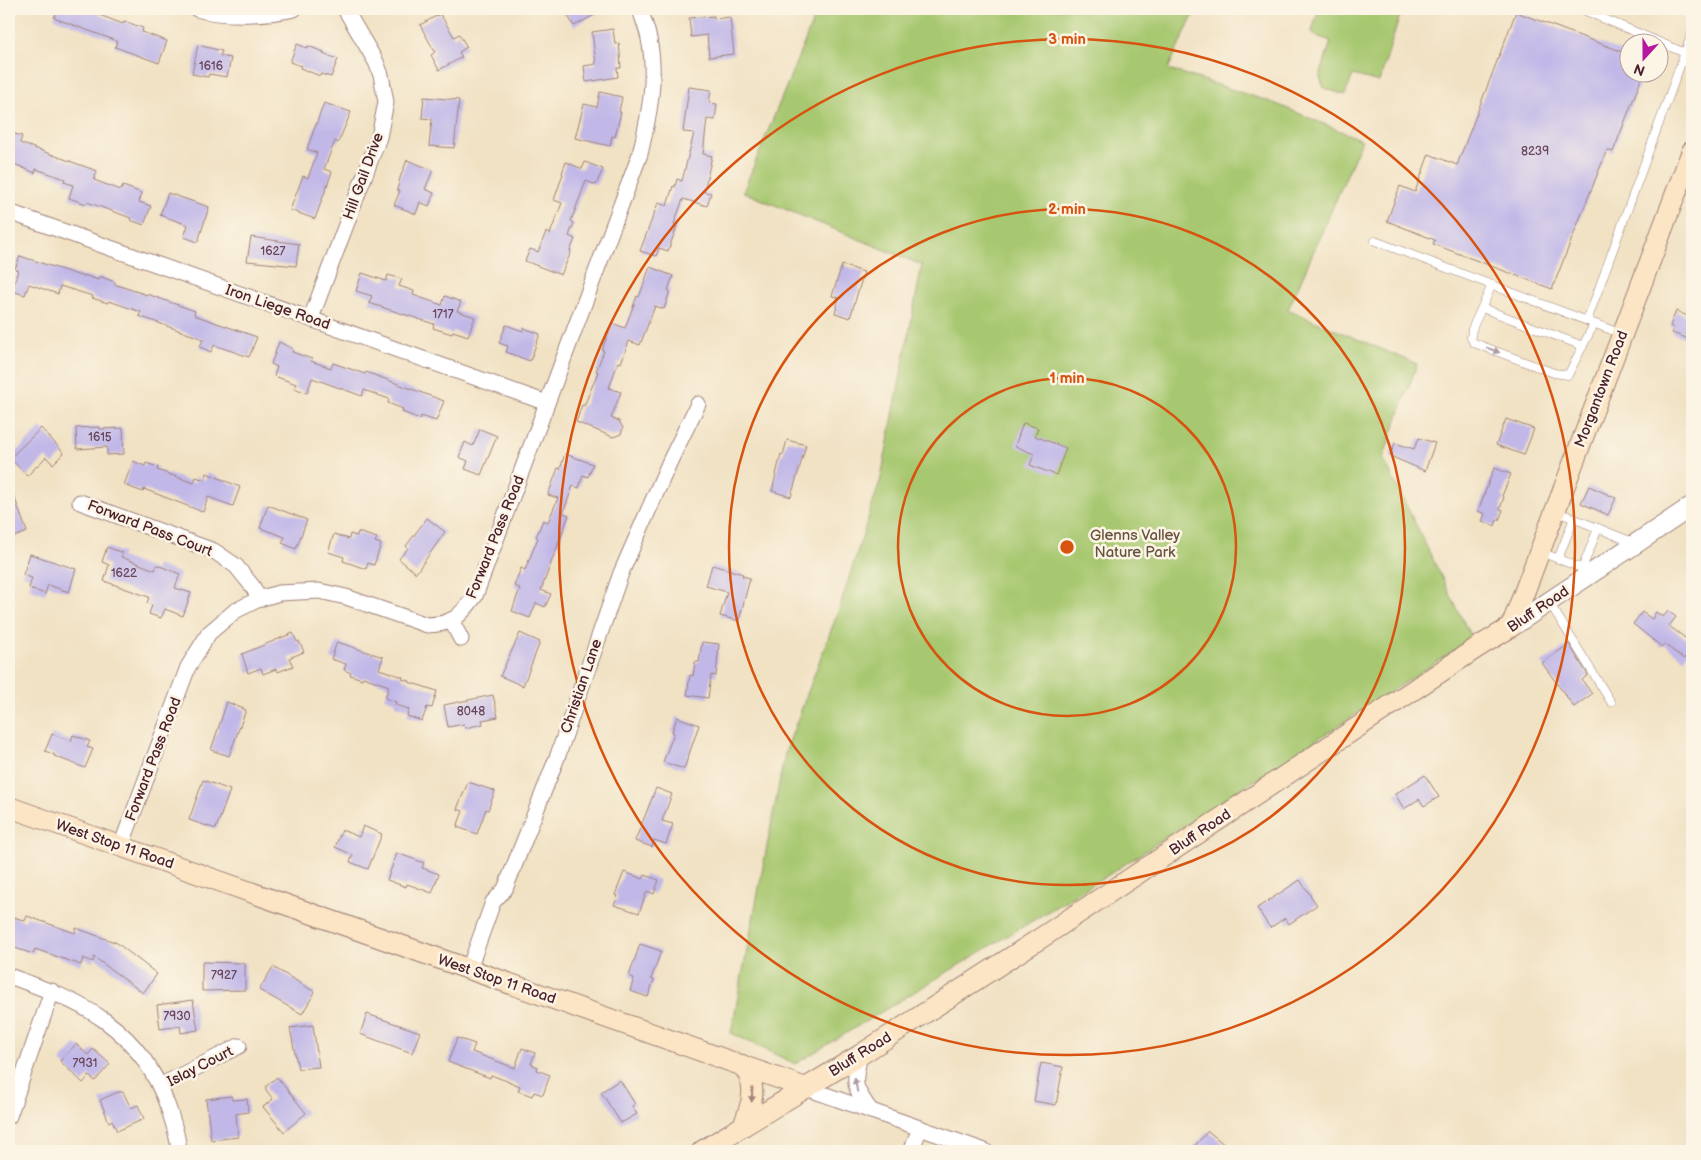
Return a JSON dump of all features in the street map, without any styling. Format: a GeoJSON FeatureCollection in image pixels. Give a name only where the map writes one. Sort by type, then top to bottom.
{"type":"FeatureCollection","features":[{"type":"Feature","properties":{"kind":"main road","name":"Morgantown Road"},"geometry":{"type":"LineString","coordinates":[[1512,628],[1549,555],[1555,511],[1692,151]]}},
{"type":"Feature","properties":{"kind":"main road","name":"Bluff Road"},"geometry":{"type":"LineString","coordinates":[[702,1151],[860,1055],[1047,934],[1478,647],[1512,628]]}},
{"type":"Feature","properties":{"kind":"main road","name":"West Stop 11 Road"},"geometry":{"type":"LineString","coordinates":[[9,808],[806,1088]]}},
{"type":"Feature","properties":{"kind":"main road"},"geometry":{"type":"LineString","coordinates":[[742,1065],[751,1080],[753,1095],[752,1104],[743,1126]]}},
{"type":"Feature","properties":{"kind":"street"},"geometry":{"type":"LineString","coordinates":[[197,9],[208,12],[267,14],[294,9]]}},
{"type":"Feature","properties":{"kind":"street","name":"Hill Gail Drive"},"geometry":{"type":"LineString","coordinates":[[311,318],[379,137],[386,102],[381,75],[376,62],[345,9]]}},
{"type":"Feature","properties":{"kind":"street","name":"Forward Pass Road"},"geometry":{"type":"LineString","coordinates":[[121,846],[188,667],[210,633],[235,611],[259,599],[279,593],[320,591],[346,597],[427,625],[440,625],[458,617],[475,596],[640,154],[649,117],[652,84],[649,40],[640,9]]}},
{"type":"Feature","properties":{"kind":"street","name":"Iron Liege Road"},"geometry":{"type":"LineString","coordinates":[[9,212],[547,403]]}},
{"type":"Feature","properties":{"kind":"street","name":"Christian Lane"},"geometry":{"type":"LineString","coordinates":[[469,969],[493,902],[505,889],[558,755],[621,573],[670,461],[698,404]]}},
{"type":"Feature","properties":{"kind":"street","name":"Forward Pass Court"},"geometry":{"type":"LineString","coordinates":[[80,502],[214,551],[236,566],[253,587],[259,599]]}},
{"type":"Feature","properties":{"kind":"street","name":"Bluff Road"},"geometry":{"type":"LineString","coordinates":[[1512,628],[1549,602],[1587,571],[1637,543],[1692,506]]}},
{"type":"Feature","properties":{"kind":"street"},"geometry":{"type":"LineString","coordinates":[[451,620],[461,639]]}},
{"type":"Feature","properties":{"kind":"street"},"geometry":{"type":"LineString","coordinates":[[9,976],[52,992],[100,1016],[125,1037],[147,1063],[160,1086],[178,1136],[179,1151]]}},
{"type":"Feature","properties":{"kind":"street"},"geometry":{"type":"LineString","coordinates":[[9,1116],[52,992]]}},
{"type":"Feature","properties":{"kind":"street","name":"Islay Court"},"geometry":{"type":"LineString","coordinates":[[160,1086],[239,1046]]}},
{"type":"Feature","properties":{"kind":"street"},"geometry":{"type":"LineString","coordinates":[[860,1055],[854,1078],[856,1091],[871,1111]]}},
{"type":"Feature","properties":{"kind":"street","name":"West Stop 11 Road"},"geometry":{"type":"LineString","coordinates":[[806,1088],[985,1151]]}},
{"type":"Feature","properties":{"kind":"street"},"geometry":{"type":"LineString","coordinates":[[911,1151],[920,1128]]}},
{"type":"Feature","properties":{"kind":"lane"},"geometry":{"type":"LineString","coordinates":[[1581,9],[1689,54]]}},
{"type":"Feature","properties":{"kind":"lane"},"geometry":{"type":"LineString","coordinates":[[1492,285],[1472,329],[1471,338],[1474,343],[1562,375],[1568,375],[1584,346],[1590,322],[1689,54],[1692,33]]}},
{"type":"Feature","properties":{"kind":"lane"},"geometry":{"type":"LineString","coordinates":[[1375,241],[1622,334]]}},
{"type":"Feature","properties":{"kind":"lane"},"geometry":{"type":"LineString","coordinates":[[1482,308],[1584,346]]}},
{"type":"Feature","properties":{"kind":"lane"},"geometry":{"type":"LineString","coordinates":[[1555,511],[1637,543]]}},
{"type":"Feature","properties":{"kind":"lane"},"geometry":{"type":"LineString","coordinates":[[1574,518],[1568,540],[1549,555],[1587,571],[1587,548],[1598,528]]}},
{"type":"Feature","properties":{"kind":"lane"},"geometry":{"type":"LineString","coordinates":[[1549,602],[1612,702]]}},
{"type":"Feature","properties":{"kind":"green space","name":"Glenns Valley Nature Park"},"geometry":{"type":"Polygon","coordinates":[[[818,9],[1196,9],[1168,69],[1274,103],[1362,140],[1288,310],[1417,364],[1383,458],[1472,639],[1105,877],[795,1064],[731,1033],[785,753],[839,609],[881,478],[922,265],[743,192],[818,9]]]}},
{"type":"Feature","properties":{"kind":"green space"},"geometry":{"type":"Polygon","coordinates":[[[1319,9],[1402,9],[1379,82],[1353,75],[1345,95],[1324,88],[1320,77],[1331,41],[1313,35],[1312,31],[1319,9]]]}},
{"type":"Feature","properties":{"kind":"building"},"geometry":{"type":"Polygon","coordinates":[[[57,9],[90,9],[89,11],[123,24],[124,21],[143,28],[142,32],[167,41],[159,63],[115,47],[117,41],[54,18],[57,9]]]}},
{"type":"Feature","properties":{"kind":"building"},"geometry":{"type":"Polygon","coordinates":[[[574,9],[605,9],[574,26],[566,13],[574,9]]]}},
{"type":"Feature","properties":{"kind":"building"},"geometry":{"type":"Polygon","coordinates":[[[1516,12],[1618,50],[1618,82],[1640,82],[1613,152],[1607,150],[1552,289],[1433,244],[1435,240],[1387,221],[1400,186],[1415,192],[1429,154],[1457,165],[1516,12]]]}},
{"type":"Feature","properties":{"kind":"building"},"geometry":{"type":"Polygon","coordinates":[[[440,14],[454,37],[459,34],[467,47],[459,52],[462,57],[439,70],[431,55],[435,52],[420,25],[440,14]]]}},
{"type":"Feature","properties":{"kind":"building"},"geometry":{"type":"Polygon","coordinates":[[[714,16],[714,19],[730,17],[734,54],[709,57],[707,35],[691,37],[689,18],[714,16]]]}},
{"type":"Feature","properties":{"kind":"building"},"geometry":{"type":"Polygon","coordinates":[[[613,29],[615,44],[619,43],[621,68],[617,68],[618,77],[586,82],[584,66],[596,64],[592,32],[613,29]]]}},
{"type":"Feature","properties":{"kind":"building"},"geometry":{"type":"Polygon","coordinates":[[[297,44],[307,48],[308,46],[338,59],[331,77],[321,74],[320,76],[290,62],[297,44]]]}},
{"type":"Feature","properties":{"kind":"building"},"geometry":{"type":"Polygon","coordinates":[[[198,45],[222,51],[220,56],[231,58],[227,77],[209,74],[208,77],[192,74],[198,45]]]}},
{"type":"Feature","properties":{"kind":"building"},"geometry":{"type":"Polygon","coordinates":[[[689,87],[711,90],[709,103],[717,104],[715,120],[707,119],[703,154],[712,156],[704,192],[711,193],[707,206],[683,199],[674,224],[677,226],[668,251],[659,248],[656,256],[640,251],[658,203],[667,206],[677,179],[682,181],[694,133],[683,132],[689,87]]]}},
{"type":"Feature","properties":{"kind":"building"},"geometry":{"type":"Polygon","coordinates":[[[600,92],[622,97],[619,112],[621,112],[615,137],[612,136],[610,146],[575,138],[584,104],[597,107],[600,92]]]}},
{"type":"Feature","properties":{"kind":"building"},"geometry":{"type":"Polygon","coordinates":[[[424,97],[459,100],[454,148],[429,146],[432,119],[422,118],[424,97]]]}},
{"type":"Feature","properties":{"kind":"building"},"geometry":{"type":"Polygon","coordinates":[[[324,103],[351,112],[338,143],[335,141],[324,169],[332,172],[315,219],[290,210],[303,176],[308,178],[317,153],[307,149],[324,103]]]}},
{"type":"Feature","properties":{"kind":"building"},"geometry":{"type":"Polygon","coordinates":[[[11,133],[22,136],[20,143],[97,171],[94,180],[121,190],[123,186],[142,193],[139,202],[151,206],[144,225],[130,220],[131,218],[87,202],[86,204],[69,198],[73,185],[64,182],[65,179],[36,169],[35,173],[12,163],[9,169],[9,139],[11,133]]]}},
{"type":"Feature","properties":{"kind":"building"},"geometry":{"type":"Polygon","coordinates":[[[407,160],[433,170],[425,189],[434,193],[429,206],[420,202],[416,214],[394,205],[400,191],[397,190],[407,160]]]}},
{"type":"Feature","properties":{"kind":"building"},"geometry":{"type":"Polygon","coordinates":[[[566,162],[582,169],[585,162],[603,169],[596,185],[586,181],[571,221],[574,223],[569,236],[575,239],[561,275],[525,261],[530,249],[538,252],[546,232],[550,234],[562,203],[554,200],[566,162]]]}},
{"type":"Feature","properties":{"kind":"building"},"geometry":{"type":"Polygon","coordinates":[[[168,193],[209,207],[198,242],[184,237],[188,225],[160,215],[168,193]]]}},
{"type":"Feature","properties":{"kind":"building"},"geometry":{"type":"Polygon","coordinates":[[[251,237],[299,244],[296,266],[247,261],[251,237]]]}},
{"type":"Feature","properties":{"kind":"building"},"geometry":{"type":"Polygon","coordinates":[[[20,256],[84,277],[84,275],[98,280],[99,276],[115,282],[114,284],[195,311],[194,315],[257,337],[249,357],[214,345],[211,352],[200,347],[203,339],[139,316],[141,312],[109,301],[108,303],[92,298],[93,296],[60,286],[58,294],[29,284],[25,295],[12,291],[18,270],[15,269],[20,256]]]}},
{"type":"Feature","properties":{"kind":"building"},"geometry":{"type":"Polygon","coordinates":[[[842,265],[864,272],[850,318],[835,313],[839,298],[832,296],[842,265]]]}},
{"type":"Feature","properties":{"kind":"building"},"geometry":{"type":"Polygon","coordinates":[[[650,267],[673,276],[668,290],[670,291],[664,309],[655,306],[640,345],[629,341],[621,363],[618,362],[609,388],[621,392],[611,418],[619,421],[623,428],[621,434],[613,437],[576,422],[598,372],[596,371],[604,351],[602,350],[612,323],[625,328],[650,267]]]}},
{"type":"Feature","properties":{"kind":"building"},"geometry":{"type":"Polygon","coordinates":[[[362,273],[386,281],[388,275],[402,279],[399,286],[414,291],[413,295],[442,305],[445,296],[461,302],[457,311],[475,317],[468,336],[453,331],[452,334],[433,328],[434,324],[369,303],[372,296],[356,291],[362,273]]]}},
{"type":"Feature","properties":{"kind":"building"},"geometry":{"type":"Polygon","coordinates":[[[1676,311],[1692,318],[1692,340],[1672,333],[1674,328],[1670,326],[1676,311]]]}},
{"type":"Feature","properties":{"kind":"building"},"geometry":{"type":"Polygon","coordinates":[[[506,325],[523,331],[524,328],[540,334],[530,361],[506,352],[508,346],[499,343],[506,325]]]}},
{"type":"Feature","properties":{"kind":"building"},"geometry":{"type":"Polygon","coordinates":[[[279,342],[293,349],[292,352],[312,359],[311,361],[331,368],[333,363],[365,374],[366,372],[444,401],[436,421],[421,416],[420,419],[402,412],[403,409],[388,403],[389,399],[364,390],[362,396],[312,378],[307,393],[294,388],[296,384],[274,376],[277,367],[271,364],[279,342]]]}},
{"type":"Feature","properties":{"kind":"building"},"geometry":{"type":"Polygon","coordinates":[[[1506,419],[1534,429],[1524,455],[1496,445],[1506,419]]]}},
{"type":"Feature","properties":{"kind":"building"},"geometry":{"type":"Polygon","coordinates":[[[1023,423],[1038,428],[1035,436],[1066,448],[1056,475],[1030,465],[1034,454],[1015,446],[1023,423]]]}},
{"type":"Feature","properties":{"kind":"building"},"geometry":{"type":"Polygon","coordinates":[[[100,427],[100,429],[123,428],[124,454],[107,455],[107,447],[77,449],[76,428],[100,427]]]}},
{"type":"Feature","properties":{"kind":"building"},"geometry":{"type":"Polygon","coordinates":[[[41,428],[64,453],[53,464],[46,457],[27,476],[10,458],[41,428]]]}},
{"type":"Feature","properties":{"kind":"building"},"geometry":{"type":"Polygon","coordinates":[[[480,429],[497,436],[481,475],[465,469],[468,461],[459,457],[465,442],[473,446],[480,429]]]}},
{"type":"Feature","properties":{"kind":"building"},"geometry":{"type":"Polygon","coordinates":[[[1419,438],[1435,443],[1425,471],[1390,456],[1395,443],[1414,449],[1419,438]]]}},
{"type":"Feature","properties":{"kind":"building"},"geometry":{"type":"Polygon","coordinates":[[[787,440],[806,445],[791,497],[772,491],[781,454],[783,455],[787,440]]]}},
{"type":"Feature","properties":{"kind":"building"},"geometry":{"type":"Polygon","coordinates":[[[565,454],[593,464],[588,477],[583,475],[579,488],[573,486],[563,513],[569,515],[541,590],[551,594],[545,607],[536,603],[530,618],[512,611],[520,588],[514,586],[521,568],[525,570],[543,520],[548,522],[558,498],[548,495],[565,454]]]}},
{"type":"Feature","properties":{"kind":"building"},"geometry":{"type":"Polygon","coordinates":[[[133,461],[145,466],[146,463],[158,467],[157,470],[194,483],[196,477],[205,480],[207,473],[240,487],[233,506],[208,497],[203,512],[144,489],[143,492],[124,485],[133,461]]]}},
{"type":"Feature","properties":{"kind":"building"},"geometry":{"type":"Polygon","coordinates":[[[1494,468],[1511,474],[1502,496],[1504,497],[1500,509],[1503,510],[1495,526],[1482,521],[1485,514],[1478,511],[1494,468]]]}},
{"type":"Feature","properties":{"kind":"building"},"geometry":{"type":"Polygon","coordinates":[[[9,485],[27,532],[9,539],[9,485]]]}},
{"type":"Feature","properties":{"kind":"building"},"geometry":{"type":"Polygon","coordinates":[[[1589,486],[1616,498],[1608,515],[1581,503],[1589,486]]]}},
{"type":"Feature","properties":{"kind":"building"},"geometry":{"type":"Polygon","coordinates":[[[268,505],[307,520],[296,549],[282,543],[285,537],[260,528],[268,505]]]}},
{"type":"Feature","properties":{"kind":"building"},"geometry":{"type":"Polygon","coordinates":[[[427,518],[445,532],[416,573],[399,559],[408,548],[406,546],[427,518]]]}},
{"type":"Feature","properties":{"kind":"building"},"geometry":{"type":"Polygon","coordinates":[[[358,532],[377,538],[375,542],[381,544],[374,565],[368,563],[366,569],[343,561],[344,557],[328,552],[334,534],[349,539],[350,534],[357,536],[358,532]]]}},
{"type":"Feature","properties":{"kind":"building"},"geometry":{"type":"Polygon","coordinates":[[[107,547],[123,553],[121,557],[155,570],[157,565],[180,574],[175,588],[191,593],[183,616],[165,609],[161,618],[149,614],[152,605],[147,603],[149,597],[104,581],[109,565],[102,562],[107,547]]]}},
{"type":"Feature","properties":{"kind":"building"},"geometry":{"type":"Polygon","coordinates":[[[30,554],[76,569],[69,592],[48,585],[45,594],[29,588],[32,578],[23,575],[30,554]]]}},
{"type":"Feature","properties":{"kind":"building"},"geometry":{"type":"Polygon","coordinates":[[[712,565],[743,574],[742,576],[750,578],[739,621],[720,616],[727,592],[706,586],[712,565]]]}},
{"type":"Feature","properties":{"kind":"building"},"geometry":{"type":"Polygon","coordinates":[[[1668,611],[1676,617],[1669,626],[1692,643],[1692,647],[1684,659],[1664,644],[1662,647],[1633,624],[1642,612],[1652,619],[1656,612],[1663,617],[1668,611]]]}},
{"type":"Feature","properties":{"kind":"building"},"geometry":{"type":"Polygon","coordinates":[[[293,633],[304,652],[289,658],[293,666],[278,672],[276,669],[263,674],[261,668],[248,673],[242,654],[293,633]]]}},
{"type":"Feature","properties":{"kind":"building"},"geometry":{"type":"Polygon","coordinates":[[[520,633],[540,642],[523,686],[500,676],[520,633]]]}},
{"type":"Feature","properties":{"kind":"building"},"geometry":{"type":"Polygon","coordinates":[[[337,642],[383,657],[379,669],[403,677],[402,679],[409,682],[437,691],[432,708],[427,707],[422,721],[407,716],[409,709],[395,705],[396,702],[385,698],[389,686],[363,677],[362,679],[350,675],[351,673],[344,670],[346,664],[331,659],[337,642]]]}},
{"type":"Feature","properties":{"kind":"building"},"geometry":{"type":"Polygon","coordinates":[[[702,642],[719,644],[716,676],[711,675],[708,698],[687,695],[690,675],[693,676],[695,662],[699,662],[702,642]]]}},
{"type":"Feature","properties":{"kind":"building"},"geometry":{"type":"Polygon","coordinates":[[[1569,644],[1588,675],[1582,680],[1592,694],[1574,707],[1542,663],[1569,644]]]}},
{"type":"Feature","properties":{"kind":"building"},"geometry":{"type":"Polygon","coordinates":[[[493,695],[498,717],[482,720],[483,724],[465,728],[464,724],[448,727],[444,705],[493,695]]]}},
{"type":"Feature","properties":{"kind":"building"},"geometry":{"type":"Polygon","coordinates":[[[227,702],[246,710],[229,756],[211,750],[227,702]]]}},
{"type":"Feature","properties":{"kind":"building"},"geometry":{"type":"Polygon","coordinates":[[[677,717],[699,725],[684,769],[663,762],[674,733],[672,732],[677,717]]]}},
{"type":"Feature","properties":{"kind":"building"},"geometry":{"type":"Polygon","coordinates":[[[52,734],[71,741],[73,735],[90,741],[87,747],[93,749],[85,768],[45,751],[52,734]]]}},
{"type":"Feature","properties":{"kind":"building"},"geometry":{"type":"Polygon","coordinates":[[[1425,775],[1439,797],[1424,806],[1419,799],[1404,809],[1395,794],[1425,775]]]}},
{"type":"Feature","properties":{"kind":"building"},"geometry":{"type":"Polygon","coordinates":[[[203,780],[230,790],[216,829],[189,820],[203,780]]]}},
{"type":"Feature","properties":{"kind":"building"},"geometry":{"type":"Polygon","coordinates":[[[468,782],[495,791],[477,834],[457,827],[463,811],[457,809],[468,782]]]}},
{"type":"Feature","properties":{"kind":"building"},"geometry":{"type":"Polygon","coordinates":[[[656,788],[672,794],[662,821],[673,824],[666,844],[654,840],[652,847],[635,841],[656,788]]]}},
{"type":"Feature","properties":{"kind":"building"},"geometry":{"type":"Polygon","coordinates":[[[363,826],[382,834],[368,869],[350,862],[353,855],[335,847],[342,830],[359,837],[363,826]]]}},
{"type":"Feature","properties":{"kind":"building"},"geometry":{"type":"Polygon","coordinates":[[[397,853],[424,863],[422,868],[439,874],[432,893],[407,884],[406,887],[387,880],[397,853]]]}},
{"type":"Feature","properties":{"kind":"building"},"geometry":{"type":"Polygon","coordinates":[[[624,872],[643,879],[645,875],[659,880],[654,894],[647,891],[639,913],[614,905],[618,896],[615,895],[624,872]]]}},
{"type":"Feature","properties":{"kind":"building"},"geometry":{"type":"Polygon","coordinates":[[[1300,880],[1317,905],[1289,924],[1285,918],[1270,928],[1257,908],[1300,880]]]}},
{"type":"Feature","properties":{"kind":"building"},"geometry":{"type":"Polygon","coordinates":[[[9,915],[25,921],[27,916],[75,933],[76,928],[117,943],[157,974],[143,993],[94,957],[93,962],[83,958],[81,965],[35,949],[33,954],[9,946],[9,915]]]}},
{"type":"Feature","properties":{"kind":"building"},"geometry":{"type":"Polygon","coordinates":[[[640,944],[661,951],[651,979],[654,980],[648,997],[630,991],[634,978],[629,976],[640,944]]]}},
{"type":"Feature","properties":{"kind":"building"},"geometry":{"type":"Polygon","coordinates":[[[202,962],[245,963],[245,990],[202,991],[202,962]]]}},
{"type":"Feature","properties":{"kind":"building"},"geometry":{"type":"Polygon","coordinates":[[[273,967],[315,992],[302,1014],[259,990],[273,967]]]}},
{"type":"Feature","properties":{"kind":"building"},"geometry":{"type":"Polygon","coordinates":[[[193,1000],[198,1030],[181,1033],[180,1026],[160,1029],[157,1005],[193,1000]]]}},
{"type":"Feature","properties":{"kind":"building"},"geometry":{"type":"Polygon","coordinates":[[[367,1014],[420,1032],[412,1053],[360,1034],[367,1014]]]}},
{"type":"Feature","properties":{"kind":"building"},"geometry":{"type":"Polygon","coordinates":[[[313,1025],[319,1067],[298,1069],[290,1028],[313,1025]]]}},
{"type":"Feature","properties":{"kind":"building"},"geometry":{"type":"Polygon","coordinates":[[[457,1038],[475,1044],[472,1052],[515,1068],[522,1048],[535,1053],[531,1064],[538,1067],[537,1070],[550,1075],[543,1095],[534,1092],[532,1096],[518,1091],[520,1086],[491,1075],[490,1078],[448,1062],[457,1038]]]}},
{"type":"Feature","properties":{"kind":"building"},"geometry":{"type":"Polygon","coordinates":[[[76,1044],[88,1055],[93,1049],[110,1064],[95,1081],[89,1076],[83,1083],[60,1061],[76,1044]]]}},
{"type":"Feature","properties":{"kind":"building"},"geometry":{"type":"Polygon","coordinates":[[[1041,1063],[1063,1067],[1056,1105],[1034,1101],[1041,1063]]]}},
{"type":"Feature","properties":{"kind":"building"},"geometry":{"type":"Polygon","coordinates":[[[277,1077],[306,1113],[284,1132],[263,1107],[273,1099],[266,1090],[266,1086],[277,1077]]]}},
{"type":"Feature","properties":{"kind":"building"},"geometry":{"type":"Polygon","coordinates":[[[620,1080],[635,1104],[632,1106],[637,1114],[621,1123],[601,1092],[620,1080]]]}},
{"type":"Feature","properties":{"kind":"building"},"geometry":{"type":"Polygon","coordinates":[[[118,1092],[123,1092],[131,1108],[138,1105],[144,1119],[117,1131],[112,1120],[109,1122],[100,1100],[118,1092]]]}},
{"type":"Feature","properties":{"kind":"building"},"geometry":{"type":"Polygon","coordinates":[[[232,1096],[232,1100],[247,1099],[248,1112],[236,1114],[238,1137],[211,1140],[206,1099],[232,1096]]]}},
{"type":"Feature","properties":{"kind":"building"},"geometry":{"type":"Polygon","coordinates":[[[1208,1131],[1232,1151],[1190,1151],[1208,1131]]]}}]}
